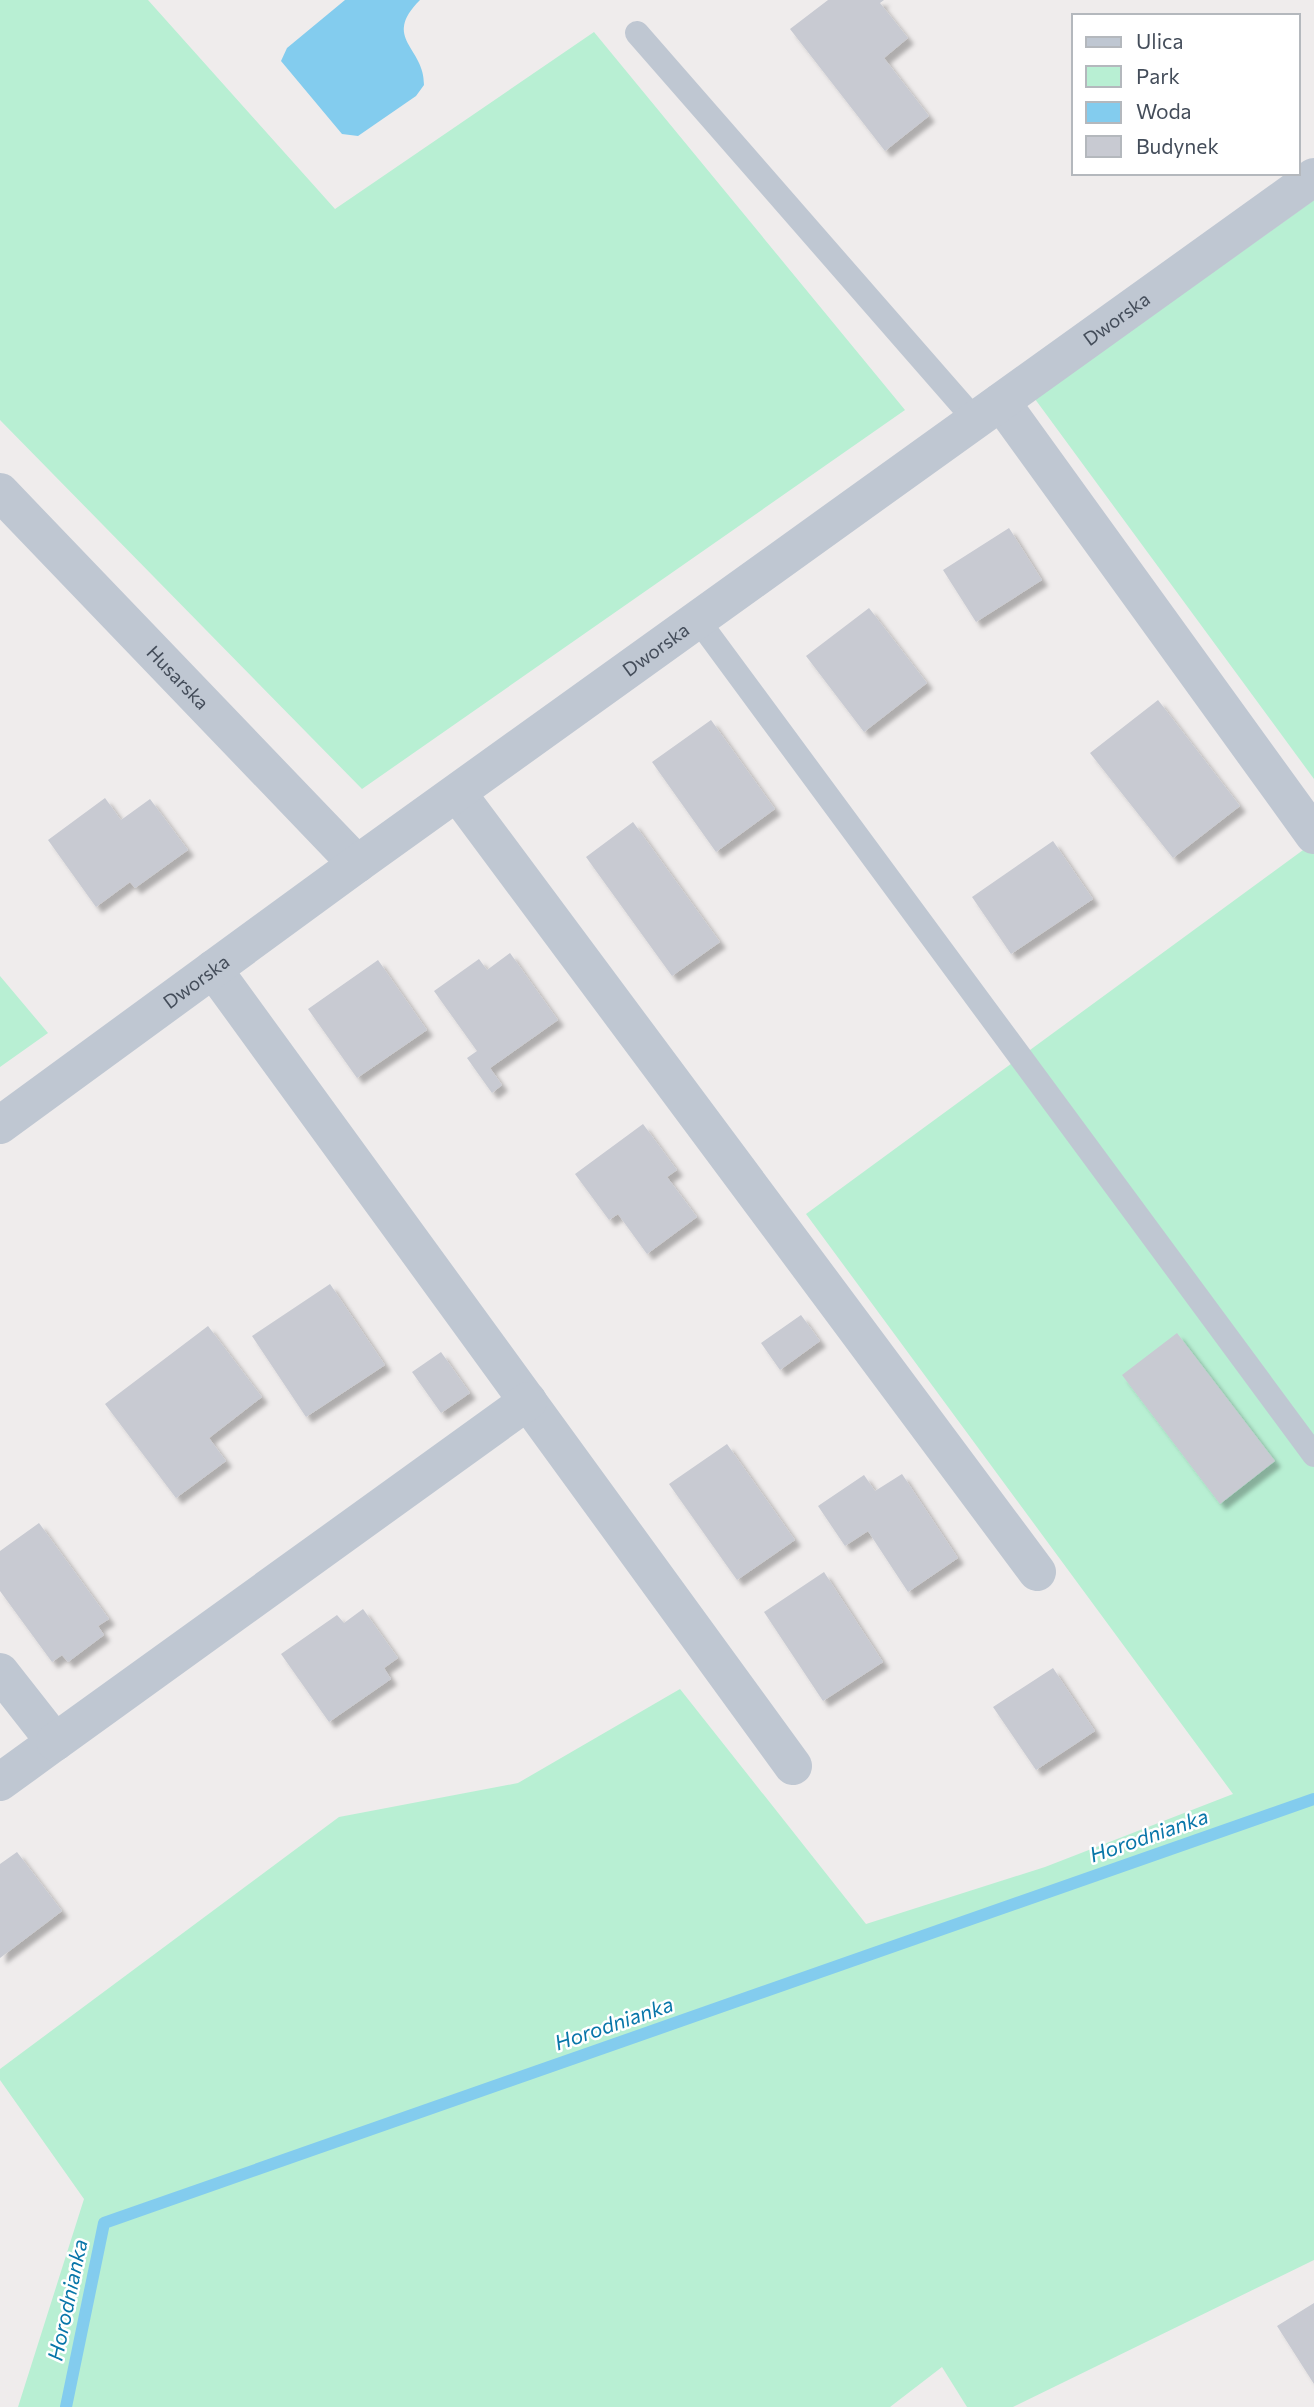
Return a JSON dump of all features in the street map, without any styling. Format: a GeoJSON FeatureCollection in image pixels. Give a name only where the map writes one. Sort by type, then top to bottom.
{"type":"FeatureCollection","features":[{"type":"Feature","properties":{"kind":"street","name":"Dworska"},"geometry":{"type":"LineString","coordinates":[[0,1125],[357,864],[1314,177]]}},
{"type":"Feature","properties":{"kind":"street"},"geometry":{"type":"LineString","coordinates":[[989,411],[1314,835]]}},
{"type":"Feature","properties":{"kind":"street","name":"Husarska"},"geometry":{"type":"LineString","coordinates":[[0,492],[357,864]]}},
{"type":"Feature","properties":{"kind":"street"},"geometry":{"type":"LineString","coordinates":[[458,793],[1037,1572]]}},
{"type":"Feature","properties":{"kind":"street"},"geometry":{"type":"LineString","coordinates":[[214,969],[793,1766]]}},
{"type":"Feature","properties":{"kind":"street"},"geometry":{"type":"LineString","coordinates":[[0,1782],[528,1401]]}},
{"type":"Feature","properties":{"kind":"street"},"geometry":{"type":"LineString","coordinates":[[0,1672],[55,1742]]}},
{"type":"Feature","properties":{"kind":"lane"},"geometry":{"type":"LineString","coordinates":[[638,33],[989,411]]}},
{"type":"Feature","properties":{"kind":"lane"},"geometry":{"type":"LineString","coordinates":[[698,620],[1314,1455]]}},
{"type":"Feature","properties":{"kind":"green space"},"geometry":{"type":"Polygon","coordinates":[[[0,0],[148,0],[335,209],[594,32],[905,410],[362,789],[0,420],[0,0]]]}},
{"type":"Feature","properties":{"kind":"green space"},"geometry":{"type":"Polygon","coordinates":[[[1314,200],[1314,779],[1035,399],[1314,200]]]}},
{"type":"Feature","properties":{"kind":"green space"},"geometry":{"type":"Polygon","coordinates":[[[1314,842],[1314,2260],[1013,2407],[967,2407],[942,2367],[890,2407],[18,2407],[84,2199],[0,2080],[0,2069],[339,1817],[518,1783],[680,1689],[866,1924],[1045,1867],[1233,1794],[806,1214],[1314,842]]]}},
{"type":"Feature","properties":{"kind":"green space"},"geometry":{"type":"Polygon","coordinates":[[[0,976],[48,1033],[0,1067],[0,976]]]}},
{"type":"Feature","properties":{"kind":"water"},"geometry":{"type":"Polygon","coordinates":[[[345,0],[420,0],[409,13],[404,24],[404,34],[423,72],[424,85],[416,96],[358,136],[342,134],[281,61],[287,48],[345,0]]]}},
{"type":"Feature","properties":{"kind":"building"},"geometry":{"type":"Polygon","coordinates":[[[828,0],[884,0],[880,3],[908,38],[884,58],[929,116],[885,151],[790,29],[828,0]]]}},
{"type":"Feature","properties":{"kind":"building"},"geometry":{"type":"Polygon","coordinates":[[[1009,528],[1042,580],[976,622],[943,570],[1009,528]]]}},
{"type":"Feature","properties":{"kind":"building"},"geometry":{"type":"Polygon","coordinates":[[[869,608],[927,683],[864,732],[806,656],[869,608]]]}},
{"type":"Feature","properties":{"kind":"building"},"geometry":{"type":"Polygon","coordinates":[[[1158,700],[1240,806],[1173,858],[1090,753],[1158,700]]]}},
{"type":"Feature","properties":{"kind":"building"},"geometry":{"type":"Polygon","coordinates":[[[711,720],[775,809],[716,852],[652,762],[711,720]]]}},
{"type":"Feature","properties":{"kind":"building"},"geometry":{"type":"Polygon","coordinates":[[[105,798],[121,820],[150,799],[188,850],[135,888],[130,882],[96,907],[48,840],[105,798]]]}},
{"type":"Feature","properties":{"kind":"building"},"geometry":{"type":"Polygon","coordinates":[[[633,822],[720,942],[672,976],[586,857],[633,822]]]}},
{"type":"Feature","properties":{"kind":"building"},"geometry":{"type":"Polygon","coordinates":[[[1053,841],[1093,899],[1011,954],[972,897],[1053,841]]]}},
{"type":"Feature","properties":{"kind":"building"},"geometry":{"type":"Polygon","coordinates":[[[510,953],[558,1020],[490,1068],[502,1085],[492,1093],[467,1058],[477,1051],[434,991],[479,959],[487,970],[510,953]]]}},
{"type":"Feature","properties":{"kind":"building"},"geometry":{"type":"Polygon","coordinates":[[[378,960],[427,1030],[357,1078],[308,1009],[378,960]]]}},
{"type":"Feature","properties":{"kind":"building"},"geometry":{"type":"Polygon","coordinates":[[[643,1124],[677,1170],[667,1177],[697,1217],[647,1254],[618,1214],[609,1220],[575,1174],[643,1124]]]}},
{"type":"Feature","properties":{"kind":"building"},"geometry":{"type":"Polygon","coordinates":[[[330,1284],[385,1365],[306,1417],[252,1336],[330,1284]]]}},
{"type":"Feature","properties":{"kind":"building"},"geometry":{"type":"Polygon","coordinates":[[[801,1315],[820,1341],[780,1370],[761,1343],[801,1315]]]}},
{"type":"Feature","properties":{"kind":"building"},"geometry":{"type":"Polygon","coordinates":[[[208,1326],[262,1397],[209,1438],[226,1461],[176,1498],[105,1404],[208,1326]]]}},
{"type":"Feature","properties":{"kind":"building"},"geometry":{"type":"Polygon","coordinates":[[[1177,1333],[1275,1461],[1220,1504],[1122,1375],[1177,1333]]]}},
{"type":"Feature","properties":{"kind":"building"},"geometry":{"type":"Polygon","coordinates":[[[441,1352],[470,1393],[441,1413],[412,1372],[441,1352]]]}},
{"type":"Feature","properties":{"kind":"building"},"geometry":{"type":"Polygon","coordinates":[[[727,1444],[795,1540],[737,1580],[669,1484],[727,1444]]]}},
{"type":"Feature","properties":{"kind":"building"},"geometry":{"type":"Polygon","coordinates":[[[902,1474],[958,1558],[908,1592],[868,1531],[845,1546],[818,1506],[864,1475],[875,1491],[902,1474]]]}},
{"type":"Feature","properties":{"kind":"building"},"geometry":{"type":"Polygon","coordinates":[[[39,1523],[109,1619],[98,1626],[104,1635],[68,1662],[62,1655],[52,1662],[0,1591],[0,1551],[39,1523]]]}},
{"type":"Feature","properties":{"kind":"building"},"geometry":{"type":"Polygon","coordinates":[[[824,1572],[883,1662],[823,1701],[764,1612],[824,1572]]]}},
{"type":"Feature","properties":{"kind":"building"},"geometry":{"type":"Polygon","coordinates":[[[363,1609],[398,1658],[384,1668],[391,1679],[329,1722],[281,1654],[337,1615],[344,1623],[363,1609]]]}},
{"type":"Feature","properties":{"kind":"building"},"geometry":{"type":"Polygon","coordinates":[[[1053,1668],[1095,1731],[1036,1770],[993,1707],[1053,1668]]]}},
{"type":"Feature","properties":{"kind":"building"},"geometry":{"type":"Polygon","coordinates":[[[17,1852],[62,1911],[0,1958],[0,1864],[17,1852]]]}},
{"type":"Feature","properties":{"kind":"building"},"geometry":{"type":"Polygon","coordinates":[[[1314,2303],[1314,2384],[1277,2326],[1314,2303]]]}},
{"type":"Feature","properties":{"kind":"waterway","name":"Horodnianka"},"geometry":{"type":"LineString","coordinates":[[66,2407],[104,2223],[1314,1799]]}}]}
